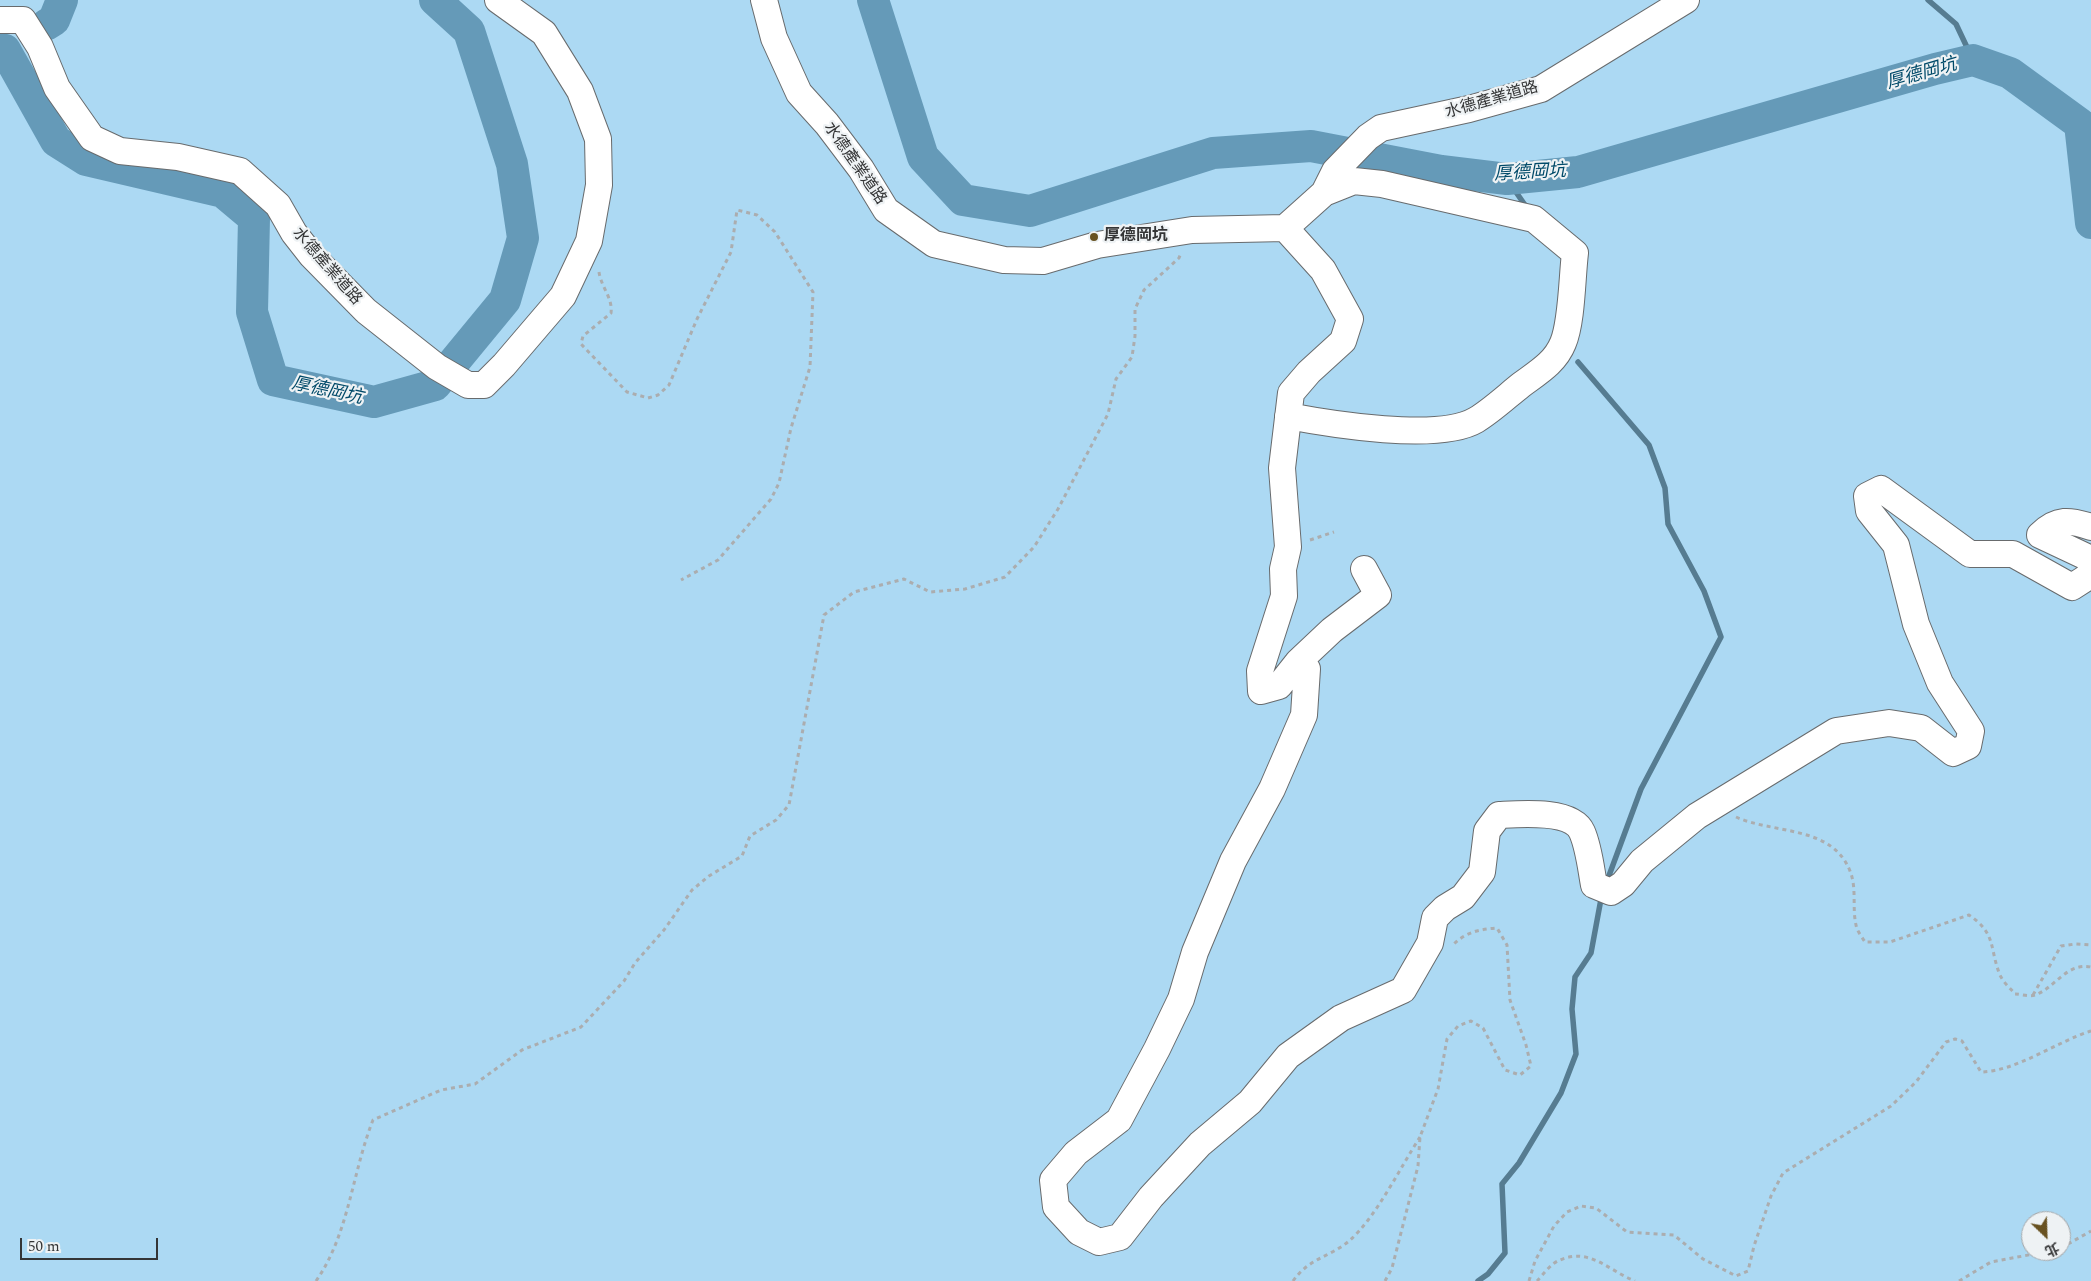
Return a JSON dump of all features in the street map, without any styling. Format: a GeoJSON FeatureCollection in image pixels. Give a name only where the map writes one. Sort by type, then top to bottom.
{"type":"FeatureCollection","features":[{"type":"Feature","properties":{"kind":"street"},"geometry":{"type":"LineString","coordinates":[[498,0],[544,33],[583,99],[598,139],[599,185],[589,241]]}},
{"type":"Feature","properties":{"kind":"street","name":"水德產業道路"},"geometry":{"type":"LineString","coordinates":[[764,0],[774,38],[799,93],[833,131],[861,169],[886,210],[934,244],[1004,260],[1043,261],[1097,246],[1192,230],[1285,228]]}},
{"type":"Feature","properties":{"kind":"street","name":"水德產業道路"},"geometry":{"type":"LineString","coordinates":[[1330,182],[1368,137],[1381,128],[1469,109],[1541,89],[1686,0]]}},
{"type":"Feature","properties":{"kind":"street","name":"水德產業道路"},"geometry":{"type":"LineString","coordinates":[[16,13],[40,47],[56,88],[92,138],[120,151],[178,157],[240,171],[278,205],[294,234],[312,256],[366,311],[436,366],[468,385],[484,385],[504,365],[563,296],[589,241]]}},
{"type":"Feature","properties":{"kind":"street"},"geometry":{"type":"LineString","coordinates":[[1288,416],[1344,426],[1408,429],[1453,428],[1475,421],[1553,360],[1563,342],[1568,317],[1575,253],[1534,219],[1382,184],[1354,181],[1330,182],[1285,228],[1323,270],[1350,319],[1343,341],[1291,393],[1288,416],[1282,468],[1288,547],[1283,568],[1284,596],[1260,671],[1262,692],[1279,686],[1298,662],[1332,630],[1378,595],[1364,570]]}},
{"type":"Feature","properties":{"kind":"street"},"geometry":{"type":"LineString","coordinates":[[1298,662],[1307,669],[1304,715],[1272,789],[1233,861],[1194,952],[1182,999],[1119,1120],[1076,1153],[1053,1180],[1056,1207],[1078,1232],[1099,1242],[1120,1237],[1151,1197],[1200,1144],[1250,1102],[1288,1056],[1341,1018],[1403,990],[1430,942],[1435,918],[1445,908],[1463,897],[1482,872],[1487,831],[1499,815],[1532,812],[1567,819],[1582,830],[1594,885],[1611,892],[1623,884],[1642,861],[1697,816],[1716,807],[1836,730],[1889,723],[1921,728],[1953,753],[1968,746],[1971,732],[1940,684],[1916,624],[1896,545],[1869,511],[1867,496],[1881,489],[1970,554],[2013,554],[2072,587],[2089,576],[2091,568]]}},
{"type":"Feature","properties":{"kind":"street"},"geometry":{"type":"LineString","coordinates":[[2091,527],[2069,520],[2048,527],[2040,534],[2091,559]]}},
{"type":"Feature","properties":{"kind":"path"},"geometry":{"type":"LineString","coordinates":[[589,241],[598,259],[600,282],[612,304],[611,313],[582,336],[581,344],[626,392],[648,398],[658,395],[670,385],[696,319],[732,252],[737,210],[757,215],[775,232],[813,292],[810,367],[791,428],[779,483],[771,499],[718,560],[681,580]]}},
{"type":"Feature","properties":{"kind":"path"},"geometry":{"type":"LineString","coordinates":[[316,1281],[336,1246],[364,1143],[373,1120],[441,1090],[475,1084],[522,1050],[581,1027],[624,981],[635,962],[664,930],[692,890],[709,876],[742,856],[750,836],[776,820],[789,805],[824,615],[854,592],[904,579],[930,592],[965,589],[1005,576],[1034,547],[1068,492],[1108,414],[1116,380],[1132,357],[1135,336],[1135,310],[1144,290],[1179,258],[1192,230]]}},
{"type":"Feature","properties":{"kind":"path"},"geometry":{"type":"LineString","coordinates":[[1716,807],[1750,824],[1812,835],[1838,853],[1850,871],[1856,926],[1865,942],[1890,942],[1969,915],[1982,924],[1991,939],[2001,977],[2015,994],[2033,996],[2047,989],[2074,968],[2091,967]]}},
{"type":"Feature","properties":{"kind":"path"},"geometry":{"type":"LineString","coordinates":[[1293,1281],[1318,1258],[1348,1242],[1369,1219],[1420,1137],[1438,1089],[1447,1039],[1458,1026],[1471,1021],[1483,1028],[1505,1070],[1520,1075],[1531,1066],[1526,1045],[1510,1000],[1507,945],[1497,928],[1478,930],[1458,940],[1452,946]]}},
{"type":"Feature","properties":{"kind":"path"},"geometry":{"type":"LineString","coordinates":[[2033,996],[2061,946],[2075,944],[2091,946]]}},
{"type":"Feature","properties":{"kind":"path"},"geometry":{"type":"LineString","coordinates":[[1529,1281],[1535,1261],[1554,1226],[1567,1212],[1581,1206],[1596,1208],[1627,1232],[1674,1234],[1703,1259],[1736,1276],[1748,1271],[1768,1204],[1784,1173],[1891,1106],[1916,1082],[1946,1042],[1955,1039],[1962,1041],[1981,1072],[1998,1071],[2072,1037],[2091,1031]]}},
{"type":"Feature","properties":{"kind":"path"},"geometry":{"type":"LineString","coordinates":[[1385,1281],[1392,1268],[1418,1166],[1420,1137]]}},
{"type":"Feature","properties":{"kind":"path"},"geometry":{"type":"LineString","coordinates":[[2071,1242],[2091,1231]]}},
{"type":"Feature","properties":{"kind":"path"},"geometry":{"type":"LineString","coordinates":[[1537,1281],[1558,1260],[1579,1256],[1597,1259],[1635,1281]]}},
{"type":"Feature","properties":{"kind":"path"},"geometry":{"type":"LineString","coordinates":[[1959,1281],[1991,1262],[2021,1256]]}},
{"type":"Feature","properties":{"kind":"shaded area"},"geometry":{"type":"Polygon","coordinates":[[[0,0],[2091,0],[2091,1281],[0,1281],[0,0]]]}},
{"type":"Feature","properties":{"kind":"waterway"},"geometry":{"type":"LineString","coordinates":[[46,25],[54,20],[62,0]]}},
{"type":"Feature","properties":{"kind":"waterway","name":"厚德岡坑"},"geometry":{"type":"LineString","coordinates":[[0,49],[5,50],[56,141],[86,160],[223,192],[254,218],[252,312],[273,380],[374,402],[435,385],[505,300],[523,238],[512,164],[469,31],[435,0]]}},
{"type":"Feature","properties":{"kind":"waterway","name":"厚德岡坑"},"geometry":{"type":"LineString","coordinates":[[873,0],[923,157],[963,200],[1030,211],[1213,153],[1311,146],[1441,171],[1507,179],[1578,172],[1935,69],[1973,60],[2010,73],[2080,124],[2091,223]]}},
{"type":"Feature","properties":{"kind":"waterway"},"geometry":{"type":"LineString","coordinates":[[1928,0],[1956,24],[1973,60]]}},
{"type":"Feature","properties":{"kind":"waterway"},"geometry":{"type":"LineString","coordinates":[[1507,179],[1527,208]]}},
{"type":"Feature","properties":{"kind":"waterway"},"geometry":{"type":"LineString","coordinates":[[1578,362],[1649,445],[1665,488],[1668,524],[1704,591],[1721,637],[1641,789],[1607,881]]}},
{"type":"Feature","properties":{"kind":"waterway"},"geometry":{"type":"LineString","coordinates":[[1478,1281],[1488,1274],[1505,1253],[1502,1184],[1519,1163],[1561,1093],[1576,1054],[1572,1009],[1575,977],[1591,953],[1601,899]]}},
{"type":"Feature","properties":{"kind":"place","name":"厚德岡坑"},"geometry":{"type":"Point","coordinates":[1094,237]}}]}
